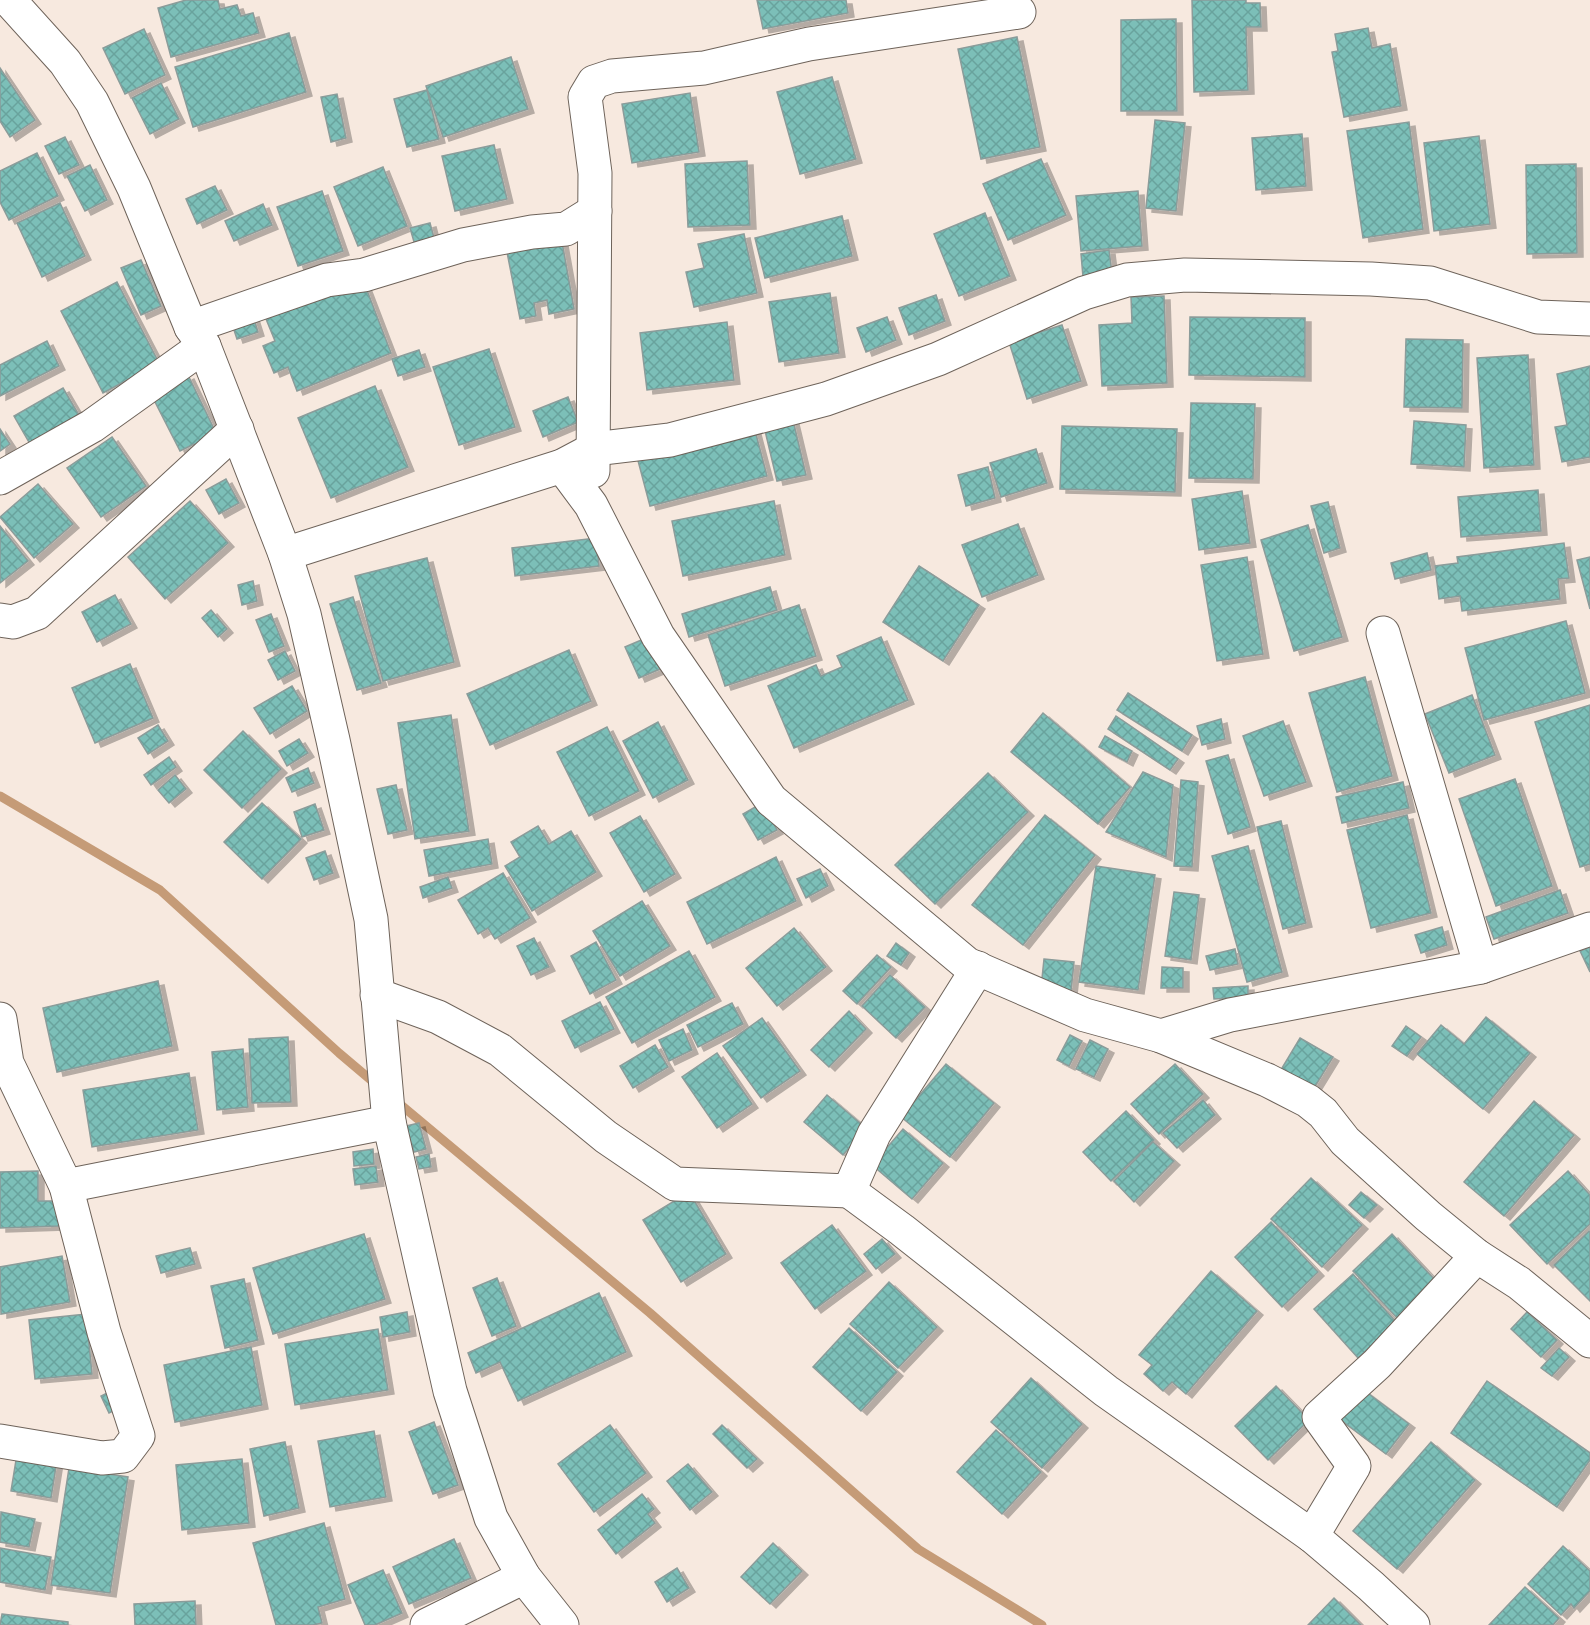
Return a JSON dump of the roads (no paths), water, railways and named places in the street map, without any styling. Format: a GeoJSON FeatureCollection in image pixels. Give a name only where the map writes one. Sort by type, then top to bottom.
{"type":"FeatureCollection","features":[{"type":"Feature","properties":{"kind":"street"},"geometry":{"type":"LineString","coordinates":[[9,0],[65,62],[92,102],[135,188],[237,429],[285,554],[304,614],[371,919],[389,1122],[450,1391],[491,1518],[524,1577],[562,1625]]}},
{"type":"Feature","properties":{"kind":"street"},"geometry":{"type":"LineString","coordinates":[[591,505],[594,450],[595,173],[585,97],[594,82],[612,76],[705,68],[808,44],[1019,12]]}},
{"type":"Feature","properties":{"kind":"street"},"geometry":{"type":"LineString","coordinates":[[0,478],[92,426],[197,337],[327,280],[364,275],[463,245],[532,232],[566,229],[595,211]]}},
{"type":"Feature","properties":{"kind":"street"},"geometry":{"type":"LineString","coordinates":[[566,229],[595,258]]}},
{"type":"Feature","properties":{"kind":"street"},"geometry":{"type":"LineString","coordinates":[[285,554],[442,502],[562,466],[594,450],[670,440],[826,399],[938,359],[1084,293],[1126,280],[1185,275],[1371,279],[1430,283],[1538,316],[1590,319]]}},
{"type":"Feature","properties":{"kind":"street"},"geometry":{"type":"LineString","coordinates":[[0,620],[12,622],[37,613],[237,429]]}},
{"type":"Feature","properties":{"kind":"street"},"geometry":{"type":"LineString","coordinates":[[562,466],[591,505],[658,636],[771,800],[967,964],[1085,1015],[1161,1036],[1267,1080],[1308,1101],[1323,1113],[1345,1141],[1428,1216],[1477,1256],[1519,1283],[1590,1341]]}},
{"type":"Feature","properties":{"kind":"street"},"geometry":{"type":"LineString","coordinates":[[1383,633],[1481,967]]}},
{"type":"Feature","properties":{"kind":"street"},"geometry":{"type":"LineString","coordinates":[[1161,1036],[1230,1015],[1481,967],[1590,929]]}},
{"type":"Feature","properties":{"kind":"street"},"geometry":{"type":"LineString","coordinates":[[849,1191],[874,1134],[978,968]]}},
{"type":"Feature","properties":{"kind":"street"},"geometry":{"type":"LineString","coordinates":[[378,995],[438,1017],[500,1050],[606,1137],[675,1185],[849,1191],[1106,1391],[1312,1536],[1413,1625]]}},
{"type":"Feature","properties":{"kind":"street"},"geometry":{"type":"LineString","coordinates":[[0,1018],[4,1064],[66,1186],[104,1332],[138,1436],[123,1456],[102,1458],[0,1442]]}},
{"type":"Feature","properties":{"kind":"street"},"geometry":{"type":"LineString","coordinates":[[66,1186],[389,1122]]}},
{"type":"Feature","properties":{"kind":"street"},"geometry":{"type":"LineString","coordinates":[[1312,1536],[1354,1466],[1319,1417],[1377,1364],[1477,1256]]}},
{"type":"Feature","properties":{"kind":"street"},"geometry":{"type":"LineString","coordinates":[[427,1625],[524,1577]]}},
{"type":"Feature","properties":{"kind":"waterway"},"geometry":{"type":"LineString","coordinates":[[0,796],[160,890],[378,1086]]}},
{"type":"Feature","properties":{"kind":"waterway"},"geometry":{"type":"LineString","coordinates":[[395,1100],[650,1313],[918,1549],[1042,1625]]}}]}
